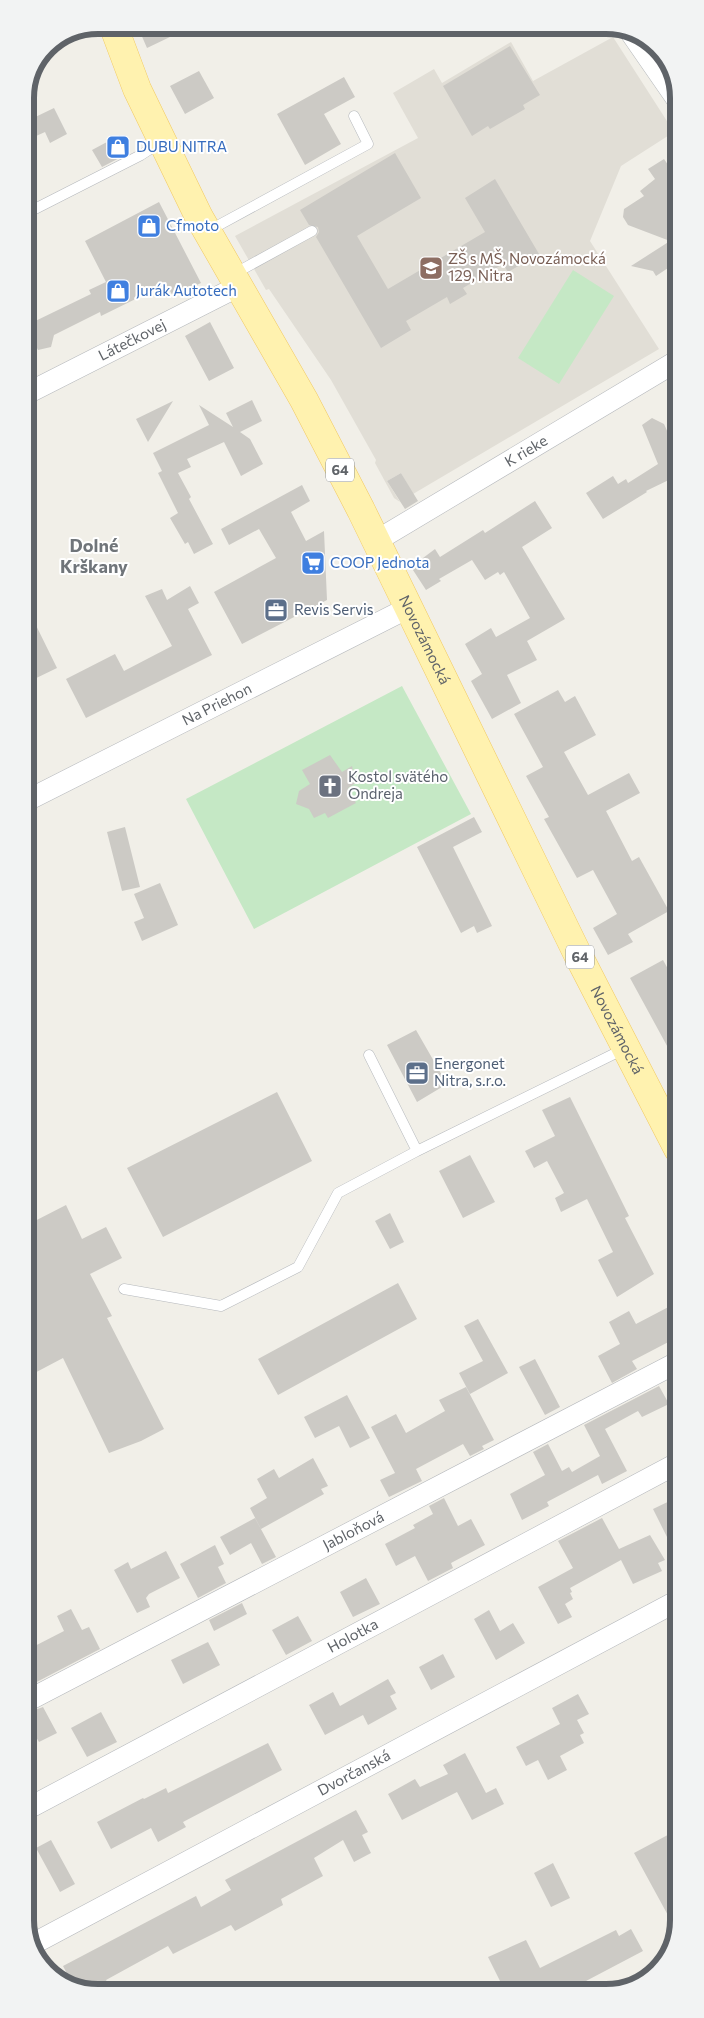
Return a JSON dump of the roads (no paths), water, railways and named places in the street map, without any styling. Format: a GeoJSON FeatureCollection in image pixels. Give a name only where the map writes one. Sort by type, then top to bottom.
{"type":"FeatureCollection","features":[{"type":"Feature","properties":{"kind":"main road","name":"Novozámocká"},"geometry":{"type":"LineString","coordinates":[[116,34],[137,89],[207,232],[304,400],[376,541],[577,953],[670,1133]]}},
{"type":"Feature","properties":{"kind":"street"},"geometry":{"type":"LineString","coordinates":[[637,42],[670,89]]}},
{"type":"Feature","properties":{"kind":"street","name":"Látečkovej"},"geometry":{"type":"LineString","coordinates":[[34,390],[234,281]]}},
{"type":"Feature","properties":{"kind":"street","name":"K rieke"},"geometry":{"type":"LineString","coordinates":[[376,541],[670,365]]}},
{"type":"Feature","properties":{"kind":"street","name":"Na Priehon"},"geometry":{"type":"LineString","coordinates":[[34,797],[408,608]]}},
{"type":"Feature","properties":{"kind":"street","name":"Jabloňová"},"geometry":{"type":"LineString","coordinates":[[34,1697],[670,1366]]}},
{"type":"Feature","properties":{"kind":"street","name":"Holotka"},"geometry":{"type":"LineString","coordinates":[[34,1805],[670,1467]]}},
{"type":"Feature","properties":{"kind":"street","name":"Dvorčanská"},"geometry":{"type":"LineString","coordinates":[[38,1942],[670,1604]]}},
{"type":"Feature","properties":{"kind":"lane"},"geometry":{"type":"LineString","coordinates":[[207,232],[368,144],[354,116]]}},
{"type":"Feature","properties":{"kind":"lane"},"geometry":{"type":"LineString","coordinates":[[34,209],[141,155],[163,141]]}},
{"type":"Feature","properties":{"kind":"lane"},"geometry":{"type":"LineString","coordinates":[[234,281],[312,231]]}},
{"type":"Feature","properties":{"kind":"lane"},"geometry":{"type":"LineString","coordinates":[[124,1290],[221,1306],[298,1267],[338,1193],[417,1151],[627,1047]]}},
{"type":"Feature","properties":{"kind":"lane"},"geometry":{"type":"LineString","coordinates":[[369,1055],[417,1151]]}},
{"type":"Feature","properties":{"kind":"place","name":"DUBU NITRA"},"geometry":{"type":"Point","coordinates":[118,147]}},
{"type":"Feature","properties":{"kind":"place","name":"Cfmoto"},"geometry":{"type":"Point","coordinates":[149,226]}},
{"type":"Feature","properties":{"kind":"place","name":"ZŠ s MŠ, Novozámocká 129, Nitra"},"geometry":{"type":"Point","coordinates":[431,268]}},
{"type":"Feature","properties":{"kind":"place","name":"Jurák Autotech"},"geometry":{"type":"Point","coordinates":[118,291]}},
{"type":"Feature","properties":{"kind":"place","name":"COOP Jednota"},"geometry":{"type":"Point","coordinates":[313,563]}},
{"type":"Feature","properties":{"kind":"place","name":"Revis Servis"},"geometry":{"type":"Point","coordinates":[276,610]}},
{"type":"Feature","properties":{"kind":"place","name":"Kostol svätého Ondreja"},"geometry":{"type":"Point","coordinates":[330,786]}},
{"type":"Feature","properties":{"kind":"place","name":"Energonet Nitra, s.r.o."},"geometry":{"type":"Point","coordinates":[417,1073]}},
{"type":"Feature","properties":{"kind":"district","name":"Dolné Krškany"},"geometry":{"type":"Point","coordinates":[94,556]}}]}
